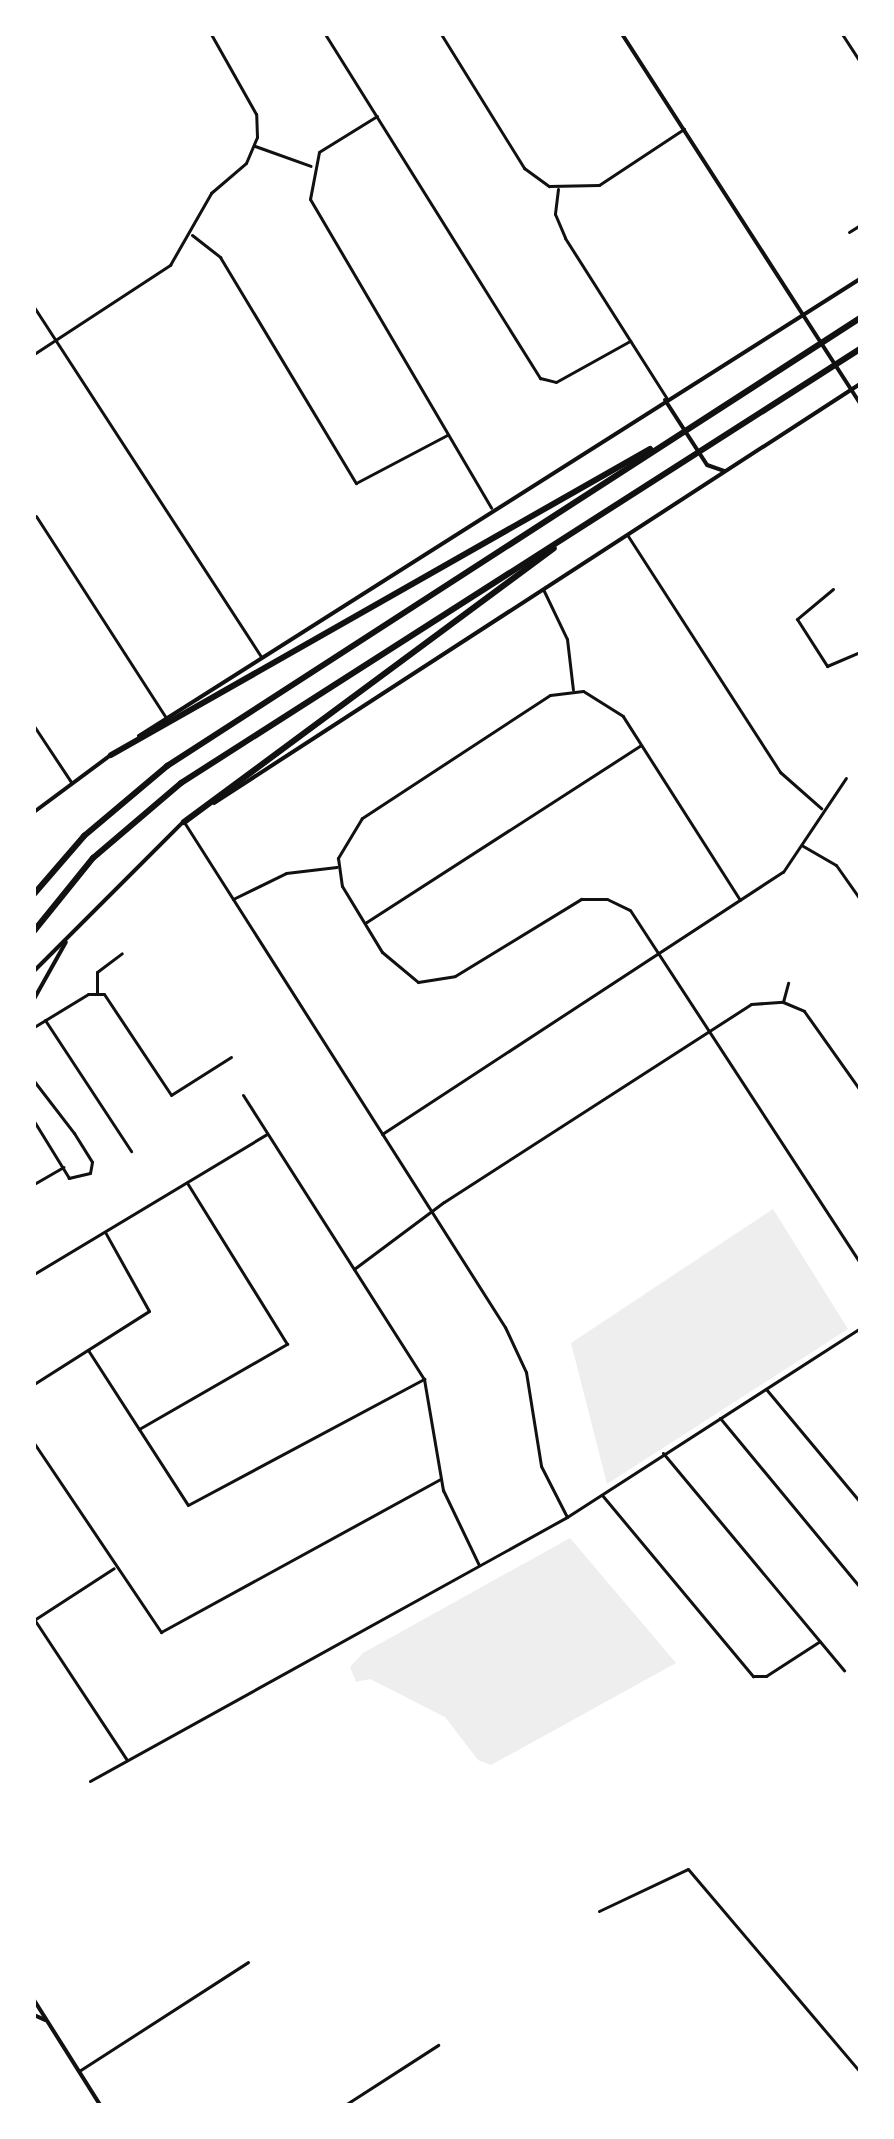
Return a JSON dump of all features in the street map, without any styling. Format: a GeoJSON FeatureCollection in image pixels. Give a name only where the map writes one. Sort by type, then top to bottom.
{"type":"FeatureCollection","features":[{"type":"Feature","properties":{"kind":"highway"},"geometry":{"type":"LineString","coordinates":[[34,894],[84,836],[167,766],[860,318]]}},
{"type":"Feature","properties":{"kind":"highway"},"geometry":{"type":"LineString","coordinates":[[34,931],[93,858],[170,790],[860,349]]}},
{"type":"Feature","properties":{"kind":"highway"},"geometry":{"type":"LineString","coordinates":[[111,755],[672,439]]}},
{"type":"Feature","properties":{"kind":"highway"},"geometry":{"type":"LineString","coordinates":[[184,822],[606,510]]}},
{"type":"Feature","properties":{"kind":"main road"},"geometry":{"type":"LineString","coordinates":[[622,34],[860,403]]}},
{"type":"Feature","properties":{"kind":"main road"},"geometry":{"type":"LineString","coordinates":[[34,812],[71,782],[166,718],[491,508],[860,279]]}},
{"type":"Feature","properties":{"kind":"main road"},"geometry":{"type":"LineString","coordinates":[[34,971],[68,939],[125,873],[184,822],[860,384]]}},
{"type":"Feature","properties":{"kind":"main road"},"geometry":{"type":"LineString","coordinates":[[666,400],[707,465],[727,470]]}},
{"type":"Feature","properties":{"kind":"main road"},"geometry":{"type":"LineString","coordinates":[[34,999],[68,939]]}},
{"type":"Feature","properties":{"kind":"main road"},"geometry":{"type":"LineString","coordinates":[[34,2000],[100,2105]]}},
{"type":"Feature","properties":{"kind":"main road"},"geometry":{"type":"LineString","coordinates":[[34,2015],[47,2021]]}},
{"type":"Feature","properties":{"kind":"street"},"geometry":{"type":"LineString","coordinates":[[34,354],[150,282],[192,235],[211,193],[255,146],[254,109],[211,34]]}},
{"type":"Feature","properties":{"kind":"street"},"geometry":{"type":"LineString","coordinates":[[325,34],[544,380],[556,382],[630,341]]}},
{"type":"Feature","properties":{"kind":"street"},"geometry":{"type":"LineString","coordinates":[[441,34],[524,168],[558,189],[599,185],[684,129]]}},
{"type":"Feature","properties":{"kind":"street"},"geometry":{"type":"LineString","coordinates":[[842,34],[860,62]]}},
{"type":"Feature","properties":{"kind":"street"},"geometry":{"type":"LineString","coordinates":[[377,115],[327,143],[311,166],[312,204],[491,508]]}},
{"type":"Feature","properties":{"kind":"street"},"geometry":{"type":"LineString","coordinates":[[255,146],[311,166]]}},
{"type":"Feature","properties":{"kind":"street"},"geometry":{"type":"LineString","coordinates":[[558,189],[557,222],[666,400]]}},
{"type":"Feature","properties":{"kind":"street"},"geometry":{"type":"LineString","coordinates":[[849,232],[860,225]]}},
{"type":"Feature","properties":{"kind":"street"},"geometry":{"type":"LineString","coordinates":[[192,235],[220,257],[356,483],[447,434]]}},
{"type":"Feature","properties":{"kind":"street"},"geometry":{"type":"LineString","coordinates":[[34,307],[261,657]]}},
{"type":"Feature","properties":{"kind":"street"},"geometry":{"type":"LineString","coordinates":[[36,516],[166,718]]}},
{"type":"Feature","properties":{"kind":"street"},"geometry":{"type":"LineString","coordinates":[[628,535],[780,772],[821,808]]}},
{"type":"Feature","properties":{"kind":"street"},"geometry":{"type":"LineString","coordinates":[[543,589],[567,639],[573,690]]}},
{"type":"Feature","properties":{"kind":"street"},"geometry":{"type":"LineString","coordinates":[[833,589],[797,619],[827,666],[860,652]]}},
{"type":"Feature","properties":{"kind":"street"},"geometry":{"type":"LineString","coordinates":[[740,900],[612,704],[573,690],[550,695],[362,818],[345,837],[337,867],[388,960],[418,982],[455,976],[581,899],[607,899],[635,915],[662,950],[860,1263]]}},
{"type":"Feature","properties":{"kind":"street"},"geometry":{"type":"LineString","coordinates":[[34,726],[71,782]]}},
{"type":"Feature","properties":{"kind":"street"},"geometry":{"type":"LineString","coordinates":[[365,923],[641,745]]}},
{"type":"Feature","properties":{"kind":"street"},"geometry":{"type":"LineString","coordinates":[[382,1134],[791,865],[821,808],[846,778]]}},
{"type":"Feature","properties":{"kind":"street"},"geometry":{"type":"LineString","coordinates":[[184,822],[432,1211],[522,1360],[541,1466],[567,1517]]}},
{"type":"Feature","properties":{"kind":"street"},"geometry":{"type":"LineString","coordinates":[[803,846],[836,865],[860,899]]}},
{"type":"Feature","properties":{"kind":"street"},"geometry":{"type":"LineString","coordinates":[[233,899],[286,873],[337,867]]}},
{"type":"Feature","properties":{"kind":"street"},"geometry":{"type":"LineString","coordinates":[[97,992],[97,972],[122,953]]}},
{"type":"Feature","properties":{"kind":"street"},"geometry":{"type":"LineString","coordinates":[[783,1002],[788,983]]}},
{"type":"Feature","properties":{"kind":"street"},"geometry":{"type":"LineString","coordinates":[[34,1027],[97,992]]}},
{"type":"Feature","properties":{"kind":"street"},"geometry":{"type":"LineString","coordinates":[[97,992],[111,1001],[171,1095],[231,1057]]}},
{"type":"Feature","properties":{"kind":"street"},"geometry":{"type":"LineString","coordinates":[[354,1269],[432,1211],[751,1004],[783,1002],[816,1021],[860,1090]]}},
{"type":"Feature","properties":{"kind":"street"},"geometry":{"type":"LineString","coordinates":[[45,1020],[131,1151]]}},
{"type":"Feature","properties":{"kind":"street"},"geometry":{"type":"LineString","coordinates":[[34,1081],[92,1162],[77,1181],[63,1167],[34,1121]]}},
{"type":"Feature","properties":{"kind":"street"},"geometry":{"type":"LineString","coordinates":[[243,1095],[424,1379],[440,1479],[479,1565]]}},
{"type":"Feature","properties":{"kind":"street"},"geometry":{"type":"LineString","coordinates":[[34,1274],[268,1134]]}},
{"type":"Feature","properties":{"kind":"street"},"geometry":{"type":"LineString","coordinates":[[34,1184],[63,1167]]}},
{"type":"Feature","properties":{"kind":"street"},"geometry":{"type":"LineString","coordinates":[[138,1430],[287,1344],[187,1183]]}},
{"type":"Feature","properties":{"kind":"street"},"geometry":{"type":"LineString","coordinates":[[34,1384],[149,1311],[105,1232]]}},
{"type":"Feature","properties":{"kind":"street"},"geometry":{"type":"LineString","coordinates":[[90,1781],[567,1517],[860,1328]]}},
{"type":"Feature","properties":{"kind":"street"},"geometry":{"type":"LineString","coordinates":[[88,1350],[188,1505],[424,1379]]}},
{"type":"Feature","properties":{"kind":"street"},"geometry":{"type":"LineString","coordinates":[[766,1389],[860,1502]]}},
{"type":"Feature","properties":{"kind":"street"},"geometry":{"type":"LineString","coordinates":[[720,1418],[860,1587]]}},
{"type":"Feature","properties":{"kind":"street"},"geometry":{"type":"LineString","coordinates":[[34,1443],[155,1631],[440,1479]]}},
{"type":"Feature","properties":{"kind":"street"},"geometry":{"type":"LineString","coordinates":[[663,1453],[844,1670]]}},
{"type":"Feature","properties":{"kind":"street"},"geometry":{"type":"LineString","coordinates":[[602,1495],[753,1676],[766,1676],[820,1641]]}},
{"type":"Feature","properties":{"kind":"street"},"geometry":{"type":"LineString","coordinates":[[114,1568],[34,1620],[127,1760]]}},
{"type":"Feature","properties":{"kind":"street"},"geometry":{"type":"LineString","coordinates":[[599,1911],[688,1869],[860,2072]]}},
{"type":"Feature","properties":{"kind":"street"},"geometry":{"type":"LineString","coordinates":[[79,2071],[248,1962]]}},
{"type":"Feature","properties":{"kind":"street"},"geometry":{"type":"LineString","coordinates":[[345,2105],[438,2045]]}},
{"type":"Feature","properties":{"kind":"shaded area"},"geometry":{"type":"Polygon","coordinates":[[[773,1209],[848,1329],[607,1484],[571,1343],[773,1209]]]}},
{"type":"Feature","properties":{"kind":"shaded area"},"geometry":{"type":"Polygon","coordinates":[[[570,1538],[676,1663],[491,1765],[478,1760],[445,1717],[370,1679],[356,1682],[350,1667],[363,1653],[570,1538]]]}}]}
